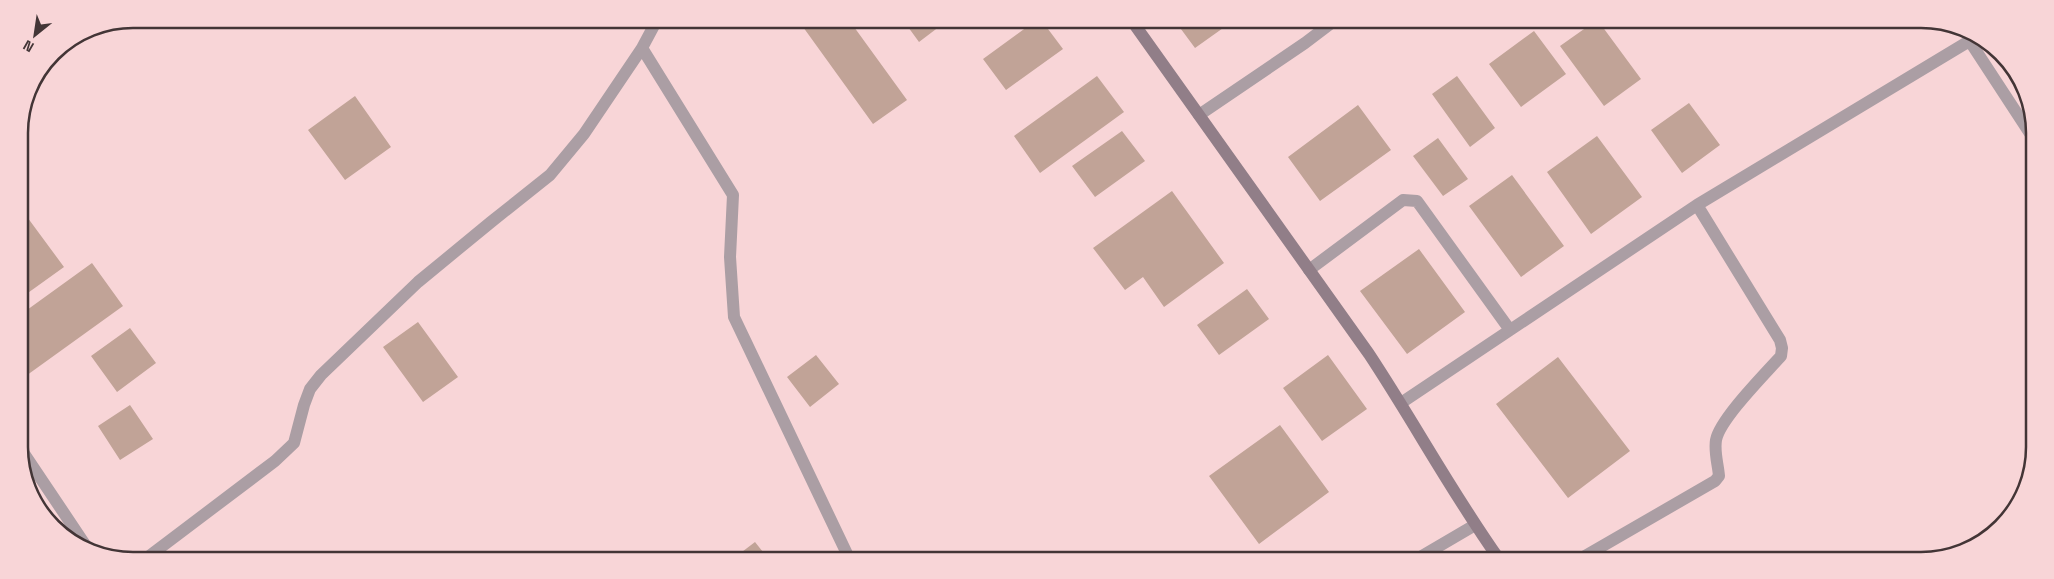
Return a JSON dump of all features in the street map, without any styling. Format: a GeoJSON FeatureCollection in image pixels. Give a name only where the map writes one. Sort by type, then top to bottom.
{"type":"FeatureCollection","features":[{"type":"Feature","properties":{"kind":"street"},"geometry":{"type":"LineString","coordinates":[[153,552],[275,461],[294,442],[310,389],[321,375],[418,282],[550,175],[584,134],[653,28]]}},
{"type":"Feature","properties":{"kind":"street"},"geometry":{"type":"LineString","coordinates":[[1137,28],[1401,403],[1475,525],[1494,551]]}},
{"type":"Feature","properties":{"kind":"street"},"geometry":{"type":"LineString","coordinates":[[1199,115],[1325,28]]}},
{"type":"Feature","properties":{"kind":"street"},"geometry":{"type":"LineString","coordinates":[[1401,403],[1697,204],[1970,40]]}},
{"type":"Feature","properties":{"kind":"street"},"geometry":{"type":"LineString","coordinates":[[1974,42],[2026,127]]}},
{"type":"Feature","properties":{"kind":"street"},"geometry":{"type":"LineString","coordinates":[[642,48],[733,195],[730,257],[734,317],[846,552]]}},
{"type":"Feature","properties":{"kind":"street"},"geometry":{"type":"LineString","coordinates":[[1309,270],[1403,200],[1417,200],[1510,330]]}},
{"type":"Feature","properties":{"kind":"street"},"geometry":{"type":"LineString","coordinates":[[1594,551],[1715,481],[1719,476],[1716,440],[1720,430],[1736,408],[1781,356],[1780,340],[1697,204]]}},
{"type":"Feature","properties":{"kind":"street"},"geometry":{"type":"LineString","coordinates":[[29,461],[80,538]]}},
{"type":"Feature","properties":{"kind":"street"},"geometry":{"type":"LineString","coordinates":[[1430,551],[1475,525]]}},
{"type":"Feature","properties":{"kind":"building"},"geometry":{"type":"Polygon","coordinates":[[[804,28],[855,28],[907,100],[873,124],[804,28]]]}},
{"type":"Feature","properties":{"kind":"building"},"geometry":{"type":"Polygon","coordinates":[[[909,28],[937,28],[919,42],[909,28]]]}},
{"type":"Feature","properties":{"kind":"building"},"geometry":{"type":"Polygon","coordinates":[[[1025,28],[1047,28],[1063,49],[1006,90],[983,59],[1025,28]]]}},
{"type":"Feature","properties":{"kind":"building"},"geometry":{"type":"Polygon","coordinates":[[[1180,28],[1223,28],[1195,48],[1180,28]]]}},
{"type":"Feature","properties":{"kind":"building"},"geometry":{"type":"Polygon","coordinates":[[[1586,28],[1603,28],[1641,79],[1604,106],[1560,46],[1586,28]]]}},
{"type":"Feature","properties":{"kind":"building"},"geometry":{"type":"Polygon","coordinates":[[[1534,31],[1566,74],[1521,107],[1489,64],[1534,31]]]}},
{"type":"Feature","properties":{"kind":"building"},"geometry":{"type":"Polygon","coordinates":[[[1097,76],[1124,112],[1040,173],[1014,136],[1097,76]]]}},
{"type":"Feature","properties":{"kind":"building"},"geometry":{"type":"Polygon","coordinates":[[[1457,76],[1495,128],[1470,147],[1432,94],[1457,76]]]}},
{"type":"Feature","properties":{"kind":"building"},"geometry":{"type":"Polygon","coordinates":[[[355,96],[391,147],[345,180],[308,130],[355,96]]]}},
{"type":"Feature","properties":{"kind":"building"},"geometry":{"type":"Polygon","coordinates":[[[1689,103],[1720,145],[1682,173],[1651,130],[1689,103]]]}},
{"type":"Feature","properties":{"kind":"building"},"geometry":{"type":"Polygon","coordinates":[[[1358,105],[1391,150],[1320,201],[1288,157],[1358,105]]]}},
{"type":"Feature","properties":{"kind":"building"},"geometry":{"type":"Polygon","coordinates":[[[1122,131],[1145,161],[1095,197],[1072,166],[1122,131]]]}},
{"type":"Feature","properties":{"kind":"building"},"geometry":{"type":"Polygon","coordinates":[[[1597,136],[1642,197],[1591,234],[1547,172],[1597,136]]]}},
{"type":"Feature","properties":{"kind":"building"},"geometry":{"type":"Polygon","coordinates":[[[1438,138],[1468,179],[1443,196],[1413,156],[1438,138]]]}},
{"type":"Feature","properties":{"kind":"building"},"geometry":{"type":"Polygon","coordinates":[[[1512,175],[1564,246],[1521,277],[1469,206],[1512,175]]]}},
{"type":"Feature","properties":{"kind":"building"},"geometry":{"type":"Polygon","coordinates":[[[1172,191],[1224,263],[1164,307],[1143,277],[1125,290],[1093,248],[1172,191]]]}},
{"type":"Feature","properties":{"kind":"building"},"geometry":{"type":"Polygon","coordinates":[[[28,218],[64,267],[28,293],[28,218]]]}},
{"type":"Feature","properties":{"kind":"building"},"geometry":{"type":"Polygon","coordinates":[[[1419,249],[1465,312],[1407,354],[1360,291],[1419,249]]]}},
{"type":"Feature","properties":{"kind":"building"},"geometry":{"type":"Polygon","coordinates":[[[92,263],[123,306],[28,374],[28,309],[92,263]]]}},
{"type":"Feature","properties":{"kind":"building"},"geometry":{"type":"Polygon","coordinates":[[[1247,289],[1269,319],[1219,355],[1197,325],[1247,289]]]}},
{"type":"Feature","properties":{"kind":"building"},"geometry":{"type":"Polygon","coordinates":[[[418,322],[458,377],[423,402],[383,347],[418,322]]]}},
{"type":"Feature","properties":{"kind":"building"},"geometry":{"type":"Polygon","coordinates":[[[130,328],[156,363],[117,392],[91,356],[130,328]]]}},
{"type":"Feature","properties":{"kind":"building"},"geometry":{"type":"Polygon","coordinates":[[[816,355],[839,384],[810,407],[787,377],[816,355]]]}},
{"type":"Feature","properties":{"kind":"building"},"geometry":{"type":"Polygon","coordinates":[[[1328,355],[1367,409],[1322,441],[1283,388],[1328,355]]]}},
{"type":"Feature","properties":{"kind":"building"},"geometry":{"type":"Polygon","coordinates":[[[1558,357],[1630,451],[1568,498],[1496,404],[1558,357]]]}},
{"type":"Feature","properties":{"kind":"building"},"geometry":{"type":"Polygon","coordinates":[[[130,405],[153,439],[120,460],[98,426],[130,405]]]}},
{"type":"Feature","properties":{"kind":"building"},"geometry":{"type":"Polygon","coordinates":[[[1280,425],[1329,492],[1259,544],[1209,476],[1280,425]]]}},
{"type":"Feature","properties":{"kind":"building"},"geometry":{"type":"Polygon","coordinates":[[[755,542],[763,552],[742,552],[755,542]]]}}]}
